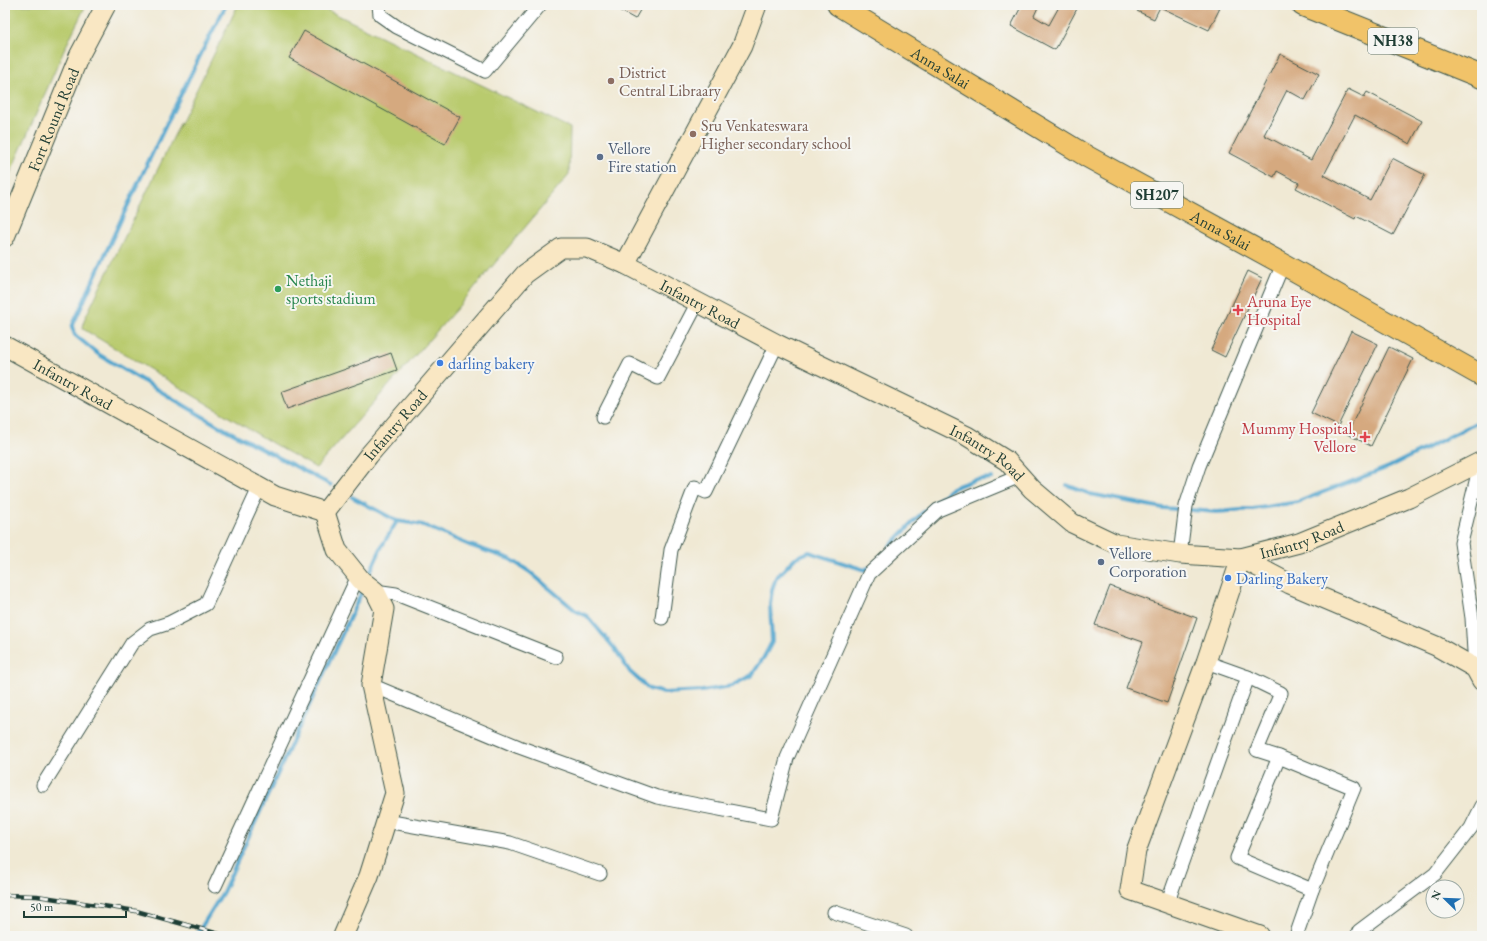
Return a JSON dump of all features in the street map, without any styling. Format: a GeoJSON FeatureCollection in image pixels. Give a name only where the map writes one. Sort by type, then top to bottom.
{"type":"FeatureCollection","features":[{"type":"Feature","properties":{"kind":"highway","name":"NH38"},"geometry":{"type":"LineString","coordinates":[[1303,5],[1482,77]]}},
{"type":"Feature","properties":{"kind":"main road","name":"Anna Salai"},"geometry":{"type":"LineString","coordinates":[[838,5],[1088,157],[1283,264],[1482,376]]}},
{"type":"Feature","properties":{"kind":"street","name":"Fort Round Road"},"geometry":{"type":"LineString","coordinates":[[5,237],[78,56],[106,5]]}},
{"type":"Feature","properties":{"kind":"street"},"geometry":{"type":"LineString","coordinates":[[379,5],[380,15],[397,27],[485,71],[540,5]]}},
{"type":"Feature","properties":{"kind":"street"},"geometry":{"type":"LineString","coordinates":[[625,264],[742,46],[757,5]]}},
{"type":"Feature","properties":{"kind":"street","name":"Infantry Road"},"geometry":{"type":"LineString","coordinates":[[5,346],[259,488],[275,496],[325,512],[369,455],[525,274],[561,248],[587,248],[625,264],[777,344],[967,436],[1008,461],[1032,489],[1072,523],[1116,544],[1180,554],[1241,558],[1298,543],[1409,498],[1482,461]]}},
{"type":"Feature","properties":{"kind":"street"},"geometry":{"type":"LineString","coordinates":[[1180,554],[1186,506],[1199,466],[1283,264]]}},
{"type":"Feature","properties":{"kind":"street"},"geometry":{"type":"LineString","coordinates":[[603,417],[630,364],[658,378],[698,302]]}},
{"type":"Feature","properties":{"kind":"street"},"geometry":{"type":"LineString","coordinates":[[662,618],[671,550],[696,487],[706,492],[777,344]]}},
{"type":"Feature","properties":{"kind":"street"},"geometry":{"type":"LineString","coordinates":[[1478,674],[1472,618],[1461,543],[1482,461]]}},
{"type":"Feature","properties":{"kind":"street"},"geometry":{"type":"LineString","coordinates":[[371,685],[519,747],[658,797],[771,819],[787,758],[869,574],[938,510],[1020,476]]}},
{"type":"Feature","properties":{"kind":"street"},"geometry":{"type":"LineString","coordinates":[[43,785],[132,643],[150,629],[170,623],[206,604],[259,488]]}},
{"type":"Feature","properties":{"kind":"street"},"geometry":{"type":"LineString","coordinates":[[325,512],[337,550],[358,576],[375,591],[384,609],[371,685],[395,793],[369,876],[343,936]]}},
{"type":"Feature","properties":{"kind":"street"},"geometry":{"type":"LineString","coordinates":[[1260,936],[1130,890],[1136,852],[1206,662],[1241,558],[1290,584],[1436,646],[1478,674]]}},
{"type":"Feature","properties":{"kind":"street"},"geometry":{"type":"LineString","coordinates":[[215,886],[358,576]]}},
{"type":"Feature","properties":{"kind":"street"},"geometry":{"type":"LineString","coordinates":[[375,591],[396,594],[556,657]]}},
{"type":"Feature","properties":{"kind":"street"},"geometry":{"type":"LineString","coordinates":[[1206,662],[1248,677],[1281,694],[1258,750],[1279,757],[1354,788],[1312,890],[1296,936]]}},
{"type":"Feature","properties":{"kind":"street"},"geometry":{"type":"LineString","coordinates":[[1167,904],[1248,677]]}},
{"type":"Feature","properties":{"kind":"street"},"geometry":{"type":"LineString","coordinates":[[1279,757],[1237,858],[1312,890]]}},
{"type":"Feature","properties":{"kind":"street"},"geometry":{"type":"LineString","coordinates":[[1357,936],[1359,931],[1435,874],[1471,828],[1482,806]]}},
{"type":"Feature","properties":{"kind":"street"},"geometry":{"type":"LineString","coordinates":[[386,821],[510,844],[600,874]]}},
{"type":"Feature","properties":{"kind":"street"},"geometry":{"type":"LineString","coordinates":[[834,912],[906,936]]}},
{"type":"Feature","properties":{"kind":"green space"},"geometry":{"type":"Polygon","coordinates":[[[5,5],[86,5],[65,48],[5,185],[5,5]]]}},
{"type":"Feature","properties":{"kind":"green space"},"geometry":{"type":"Polygon","coordinates":[[[238,5],[317,5],[570,128],[569,175],[459,306],[316,468],[83,329],[84,320],[238,5]]]}},
{"type":"Feature","properties":{"kind":"building"},"geometry":{"type":"Polygon","coordinates":[[[610,5],[643,5],[635,19],[610,5]]]}},
{"type":"Feature","properties":{"kind":"building"},"geometry":{"type":"Polygon","coordinates":[[[1022,5],[1039,5],[1034,16],[1049,25],[1060,5],[1079,5],[1055,50],[1011,26],[1022,5]]]}},
{"type":"Feature","properties":{"kind":"building"},"geometry":{"type":"Polygon","coordinates":[[[1140,5],[1214,5],[1220,8],[1209,30],[1160,7],[1154,19],[1137,11],[1140,5]]]}},
{"type":"Feature","properties":{"kind":"building"},"geometry":{"type":"Polygon","coordinates":[[[304,31],[460,117],[445,144],[289,58],[304,31]]]}},
{"type":"Feature","properties":{"kind":"building"},"geometry":{"type":"Polygon","coordinates":[[[1280,54],[1319,74],[1305,100],[1287,90],[1264,135],[1311,160],[1348,89],[1364,97],[1367,92],[1422,121],[1410,144],[1355,115],[1324,175],[1370,200],[1392,158],[1425,175],[1393,235],[1356,216],[1355,219],[1296,188],[1299,183],[1277,171],[1274,177],[1229,153],[1280,54]]]}},
{"type":"Feature","properties":{"kind":"building"},"geometry":{"type":"Polygon","coordinates":[[[1248,271],[1262,278],[1225,357],[1211,350],[1248,271]]]}},
{"type":"Feature","properties":{"kind":"building"},"geometry":{"type":"Polygon","coordinates":[[[1351,331],[1378,344],[1338,426],[1311,413],[1351,331]]]}},
{"type":"Feature","properties":{"kind":"building"},"geometry":{"type":"Polygon","coordinates":[[[1389,347],[1413,359],[1371,446],[1347,434],[1389,347]]]}},
{"type":"Feature","properties":{"kind":"building"},"geometry":{"type":"Polygon","coordinates":[[[391,353],[397,370],[287,409],[281,392],[391,353]]]}},
{"type":"Feature","properties":{"kind":"building"},"geometry":{"type":"Polygon","coordinates":[[[1110,586],[1197,618],[1167,703],[1126,688],[1143,642],[1095,625],[1110,586]]]}},
{"type":"Feature","properties":{"kind":"waterway"},"geometry":{"type":"LineString","coordinates":[[226,5],[147,165],[72,327],[75,335],[98,354],[217,425],[331,485]]}},
{"type":"Feature","properties":{"kind":"waterway"},"geometry":{"type":"LineString","coordinates":[[1067,485],[1090,494],[1163,508],[1217,512],[1253,509],[1298,502],[1389,467],[1482,420]]}},
{"type":"Feature","properties":{"kind":"waterway"},"geometry":{"type":"LineString","coordinates":[[890,546],[920,515],[952,488],[974,480],[992,478]]}},
{"type":"Feature","properties":{"kind":"waterway"},"geometry":{"type":"LineString","coordinates":[[352,497],[397,521]]}},
{"type":"Feature","properties":{"kind":"waterway"},"geometry":{"type":"LineString","coordinates":[[367,579],[382,546],[397,521],[423,525],[469,545],[510,559],[530,572],[576,611],[587,616],[615,649],[630,672],[649,689],[664,693],[702,691],[731,686],[752,675],[772,642],[770,604],[776,578],[795,558],[809,552],[865,570],[868,568]]}},
{"type":"Feature","properties":{"kind":"waterway"},"geometry":{"type":"LineString","coordinates":[[196,936],[223,892],[363,589]]}},
{"type":"Feature","properties":{"kind":"railway"},"geometry":{"type":"LineString","coordinates":[[5,895],[37,896],[136,911],[226,936]]}},
{"type":"Feature","properties":{"kind":"place","name":"District Central Libraary"},"geometry":{"type":"Point","coordinates":[611,81]}},
{"type":"Feature","properties":{"kind":"place","name":"Sru Venkateswara Higher secondary school"},"geometry":{"type":"Point","coordinates":[693,134]}},
{"type":"Feature","properties":{"kind":"place","name":"Vellore Fire station"},"geometry":{"type":"Point","coordinates":[600,157]}},
{"type":"Feature","properties":{"kind":"place","name":"Nethaji sports stadium"},"geometry":{"type":"Point","coordinates":[278,289]}},
{"type":"Feature","properties":{"kind":"place","name":"Aruna Eye Hospital"},"geometry":{"type":"Point","coordinates":[1238,310]}},
{"type":"Feature","properties":{"kind":"place","name":"darling bakery"},"geometry":{"type":"Point","coordinates":[440,363]}},
{"type":"Feature","properties":{"kind":"place","name":"Mummy Hospital, Vellore"},"geometry":{"type":"Point","coordinates":[1365,437]}},
{"type":"Feature","properties":{"kind":"place","name":"Vellore Corporation"},"geometry":{"type":"Point","coordinates":[1101,562]}},
{"type":"Feature","properties":{"kind":"place","name":"Darling Bakery"},"geometry":{"type":"Point","coordinates":[1228,578]}}]}
